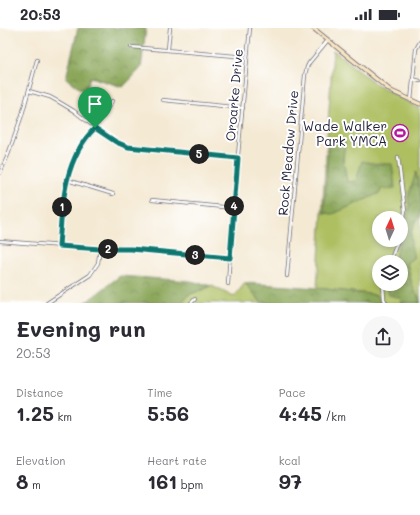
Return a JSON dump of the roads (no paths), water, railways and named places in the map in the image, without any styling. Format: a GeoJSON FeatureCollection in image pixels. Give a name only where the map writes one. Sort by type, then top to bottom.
{"type":"FeatureCollection","features":[{"type":"Feature","properties":{"kind":"main road"},"geometry":{"type":"LineString","coordinates":[[313,28],[391,91],[420,104]]}},
{"type":"Feature","properties":{"kind":"street"},"geometry":{"type":"LineString","coordinates":[[168,50],[170,28]]}},
{"type":"Feature","properties":{"kind":"street","name":"Oroarke Drive"},"geometry":{"type":"LineString","coordinates":[[228,284],[250,28]]}},
{"type":"Feature","properties":{"kind":"street","name":"Rock Meadow Drive"},"geometry":{"type":"LineString","coordinates":[[287,276],[305,75],[309,63],[328,40]]}},
{"type":"Feature","properties":{"kind":"street"},"geometry":{"type":"LineString","coordinates":[[411,101],[416,49],[420,42]]}},
{"type":"Feature","properties":{"kind":"street"},"geometry":{"type":"LineString","coordinates":[[131,47],[247,57]]}},
{"type":"Feature","properties":{"kind":"street"},"geometry":{"type":"LineString","coordinates":[[0,173],[16,136],[37,60]]}},
{"type":"Feature","properties":{"kind":"street"},"geometry":{"type":"LineString","coordinates":[[413,79],[420,81]]}},
{"type":"Feature","properties":{"kind":"street"},"geometry":{"type":"LineString","coordinates":[[29,91],[50,97],[59,102],[74,111],[95,128],[116,142],[128,147],[238,158]]}},
{"type":"Feature","properties":{"kind":"street"},"geometry":{"type":"LineString","coordinates":[[163,100],[243,108]]}},
{"type":"Feature","properties":{"kind":"street"},"geometry":{"type":"LineString","coordinates":[[59,246],[62,206],[67,180],[78,152],[112,101]]}},
{"type":"Feature","properties":{"kind":"street"},"geometry":{"type":"LineString","coordinates":[[398,157],[405,211]]}},
{"type":"Feature","properties":{"kind":"street"},"geometry":{"type":"LineString","coordinates":[[67,180],[112,194]]}},
{"type":"Feature","properties":{"kind":"street"},"geometry":{"type":"LineString","coordinates":[[152,200],[234,208]]}},
{"type":"Feature","properties":{"kind":"street"},"geometry":{"type":"LineString","coordinates":[[0,241],[100,249],[131,249],[230,258]]}},
{"type":"Feature","properties":{"kind":"street"},"geometry":{"type":"LineString","coordinates":[[47,303],[90,275],[98,263],[100,249]]}},
{"type":"Feature","properties":{"kind":"street"},"geometry":{"type":"LineString","coordinates":[[383,291],[386,303]]}},
{"type":"Feature","properties":{"kind":"street"},"geometry":{"type":"LineString","coordinates":[[191,303],[195,299]]}},
{"type":"Feature","properties":{"kind":"place","name":"Wade Walker Park YMCA"},"geometry":{"type":"Point","coordinates":[400,133]}}]}
